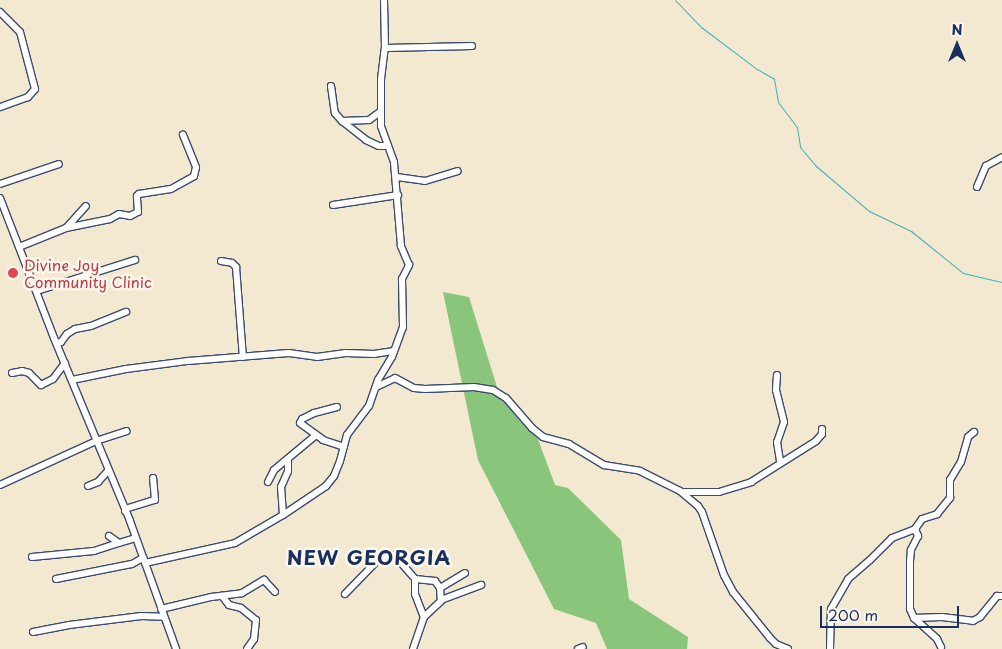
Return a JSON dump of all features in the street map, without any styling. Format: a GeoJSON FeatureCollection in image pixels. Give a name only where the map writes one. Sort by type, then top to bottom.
{"type":"FeatureCollection","features":[{"type":"Feature","properties":{"kind":"street"},"geometry":{"type":"LineString","coordinates":[[56,579],[144,560],[230,545],[283,515],[326,486],[334,476],[348,432],[372,401],[376,387],[394,351],[404,323],[402,279],[409,265],[401,247],[397,177],[381,126],[380,112],[385,48],[384,0]]}},
{"type":"Feature","properties":{"kind":"street"},"geometry":{"type":"LineString","coordinates":[[0,12],[20,32],[35,89],[28,97],[0,107]]}},
{"type":"Feature","properties":{"kind":"street"},"geometry":{"type":"LineString","coordinates":[[385,48],[472,46]]}},
{"type":"Feature","properties":{"kind":"street"},"geometry":{"type":"LineString","coordinates":[[331,86],[335,113],[342,121],[366,140],[379,146],[388,146]]}},
{"type":"Feature","properties":{"kind":"street"},"geometry":{"type":"LineString","coordinates":[[369,120],[380,112]]}},
{"type":"Feature","properties":{"kind":"street"},"geometry":{"type":"LineString","coordinates":[[342,121],[369,120],[381,126]]}},
{"type":"Feature","properties":{"kind":"street"},"geometry":{"type":"LineString","coordinates":[[19,247],[66,228],[110,219],[119,214],[130,216],[138,212],[138,196],[140,194],[171,189],[194,176],[196,167],[183,134]]}},
{"type":"Feature","properties":{"kind":"street"},"geometry":{"type":"LineString","coordinates":[[977,187],[986,166],[1002,157]]}},
{"type":"Feature","properties":{"kind":"street"},"geometry":{"type":"LineString","coordinates":[[0,184],[59,164]]}},
{"type":"Feature","properties":{"kind":"street"},"geometry":{"type":"LineString","coordinates":[[397,177],[425,181],[436,180],[458,171]]}},
{"type":"Feature","properties":{"kind":"street"},"geometry":{"type":"LineString","coordinates":[[333,205],[398,194]]}},
{"type":"Feature","properties":{"kind":"street"},"geometry":{"type":"LineString","coordinates":[[0,198],[2,211],[19,247],[56,343],[130,521]]}},
{"type":"Feature","properties":{"kind":"street"},"geometry":{"type":"LineString","coordinates":[[66,228],[86,206]]}},
{"type":"Feature","properties":{"kind":"street"},"geometry":{"type":"LineString","coordinates":[[37,292],[135,260]]}},
{"type":"Feature","properties":{"kind":"street"},"geometry":{"type":"LineString","coordinates":[[221,261],[232,263],[236,267],[243,357]]}},
{"type":"Feature","properties":{"kind":"street"},"geometry":{"type":"LineString","coordinates":[[56,343],[78,327],[91,326],[126,312]]}},
{"type":"Feature","properties":{"kind":"street"},"geometry":{"type":"LineString","coordinates":[[72,380],[147,365],[294,353],[320,357],[343,353],[374,354],[394,351]]}},
{"type":"Feature","properties":{"kind":"street"},"geometry":{"type":"LineString","coordinates":[[12,373],[25,372],[33,376],[38,384],[43,385],[53,379],[65,363]]}},
{"type":"Feature","properties":{"kind":"street"},"geometry":{"type":"LineString","coordinates":[[778,374],[776,390],[784,422],[777,442],[780,462]]}},
{"type":"Feature","properties":{"kind":"street"},"geometry":{"type":"LineString","coordinates":[[376,387],[395,378],[414,388],[474,387],[493,390],[506,398],[532,428],[544,438],[568,444],[604,465],[640,471],[689,494],[726,490],[751,482],[816,441],[822,434],[822,429]]}},
{"type":"Feature","properties":{"kind":"street"},"geometry":{"type":"LineString","coordinates":[[337,407],[314,413],[300,421],[315,436],[344,447]]}},
{"type":"Feature","properties":{"kind":"street"},"geometry":{"type":"LineString","coordinates":[[0,485],[96,441],[126,431]]}},
{"type":"Feature","properties":{"kind":"street"},"geometry":{"type":"LineString","coordinates":[[830,649],[831,609],[848,579],[892,538],[915,529],[922,519],[937,514],[950,498],[950,480],[960,462],[968,437],[974,432]]}},
{"type":"Feature","properties":{"kind":"street"},"geometry":{"type":"LineString","coordinates":[[268,482],[274,470],[315,436]]}},
{"type":"Feature","properties":{"kind":"street"},"geometry":{"type":"LineString","coordinates":[[283,515],[281,487],[288,471],[288,459]]}},
{"type":"Feature","properties":{"kind":"street"},"geometry":{"type":"LineString","coordinates":[[88,486],[98,482],[108,471]]}},
{"type":"Feature","properties":{"kind":"street"},"geometry":{"type":"LineString","coordinates":[[153,478],[156,499],[125,509],[176,649]]}},
{"type":"Feature","properties":{"kind":"street"},"geometry":{"type":"LineString","coordinates":[[680,491],[698,506],[702,512],[724,575],[733,592],[770,638],[776,644],[788,649]]}},
{"type":"Feature","properties":{"kind":"street"},"geometry":{"type":"LineString","coordinates":[[915,529],[918,536],[911,554],[908,592],[910,609],[914,618],[934,634],[941,647]]}},
{"type":"Feature","properties":{"kind":"street"},"geometry":{"type":"LineString","coordinates":[[109,536],[119,543]]}},
{"type":"Feature","properties":{"kind":"street"},"geometry":{"type":"LineString","coordinates":[[32,556],[94,551],[135,538]]}},
{"type":"Feature","properties":{"kind":"street"},"geometry":{"type":"LineString","coordinates":[[345,594],[369,568],[389,554],[396,557],[415,579],[415,594],[424,616]]}},
{"type":"Feature","properties":{"kind":"street"},"geometry":{"type":"LineString","coordinates":[[440,588],[465,573]]}},
{"type":"Feature","properties":{"kind":"street"},"geometry":{"type":"LineString","coordinates":[[415,579],[435,581],[440,588],[441,600]]}},
{"type":"Feature","properties":{"kind":"street"},"geometry":{"type":"LineString","coordinates":[[161,609],[199,599],[242,593],[264,580],[275,592]]}},
{"type":"Feature","properties":{"kind":"street"},"geometry":{"type":"LineString","coordinates":[[413,649],[424,616],[441,600],[481,585]]}},
{"type":"Feature","properties":{"kind":"street"},"geometry":{"type":"LineString","coordinates":[[222,596],[229,605],[241,608],[256,620],[254,639],[247,649]]}},
{"type":"Feature","properties":{"kind":"street"},"geometry":{"type":"LineString","coordinates":[[914,618],[942,617],[973,621],[980,618],[997,596],[1002,596]]}},
{"type":"Feature","properties":{"kind":"street"},"geometry":{"type":"LineString","coordinates":[[33,632],[138,616],[164,617]]}},
{"type":"Feature","properties":{"kind":"green space"},"geometry":{"type":"Polygon","coordinates":[[[443,292],[469,297],[497,387],[519,414],[533,426],[555,485],[568,488],[621,540],[629,599],[688,637],[687,649],[607,649],[596,623],[554,609],[478,460],[443,292]]]}},
{"type":"Feature","properties":{"kind":"waterway"},"geometry":{"type":"LineString","coordinates":[[675,0],[701,27],[757,69],[774,79],[778,102],[797,127],[800,147],[816,166],[869,211],[911,231],[963,273],[1002,282]]}},
{"type":"Feature","properties":{"kind":"place","name":"Divine Joy Community Clinic"},"geometry":{"type":"Point","coordinates":[13,273]}},
{"type":"Feature","properties":{"kind":"district","name":"NEW GEORGIA"},"geometry":{"type":"Point","coordinates":[369,557]}}]}
